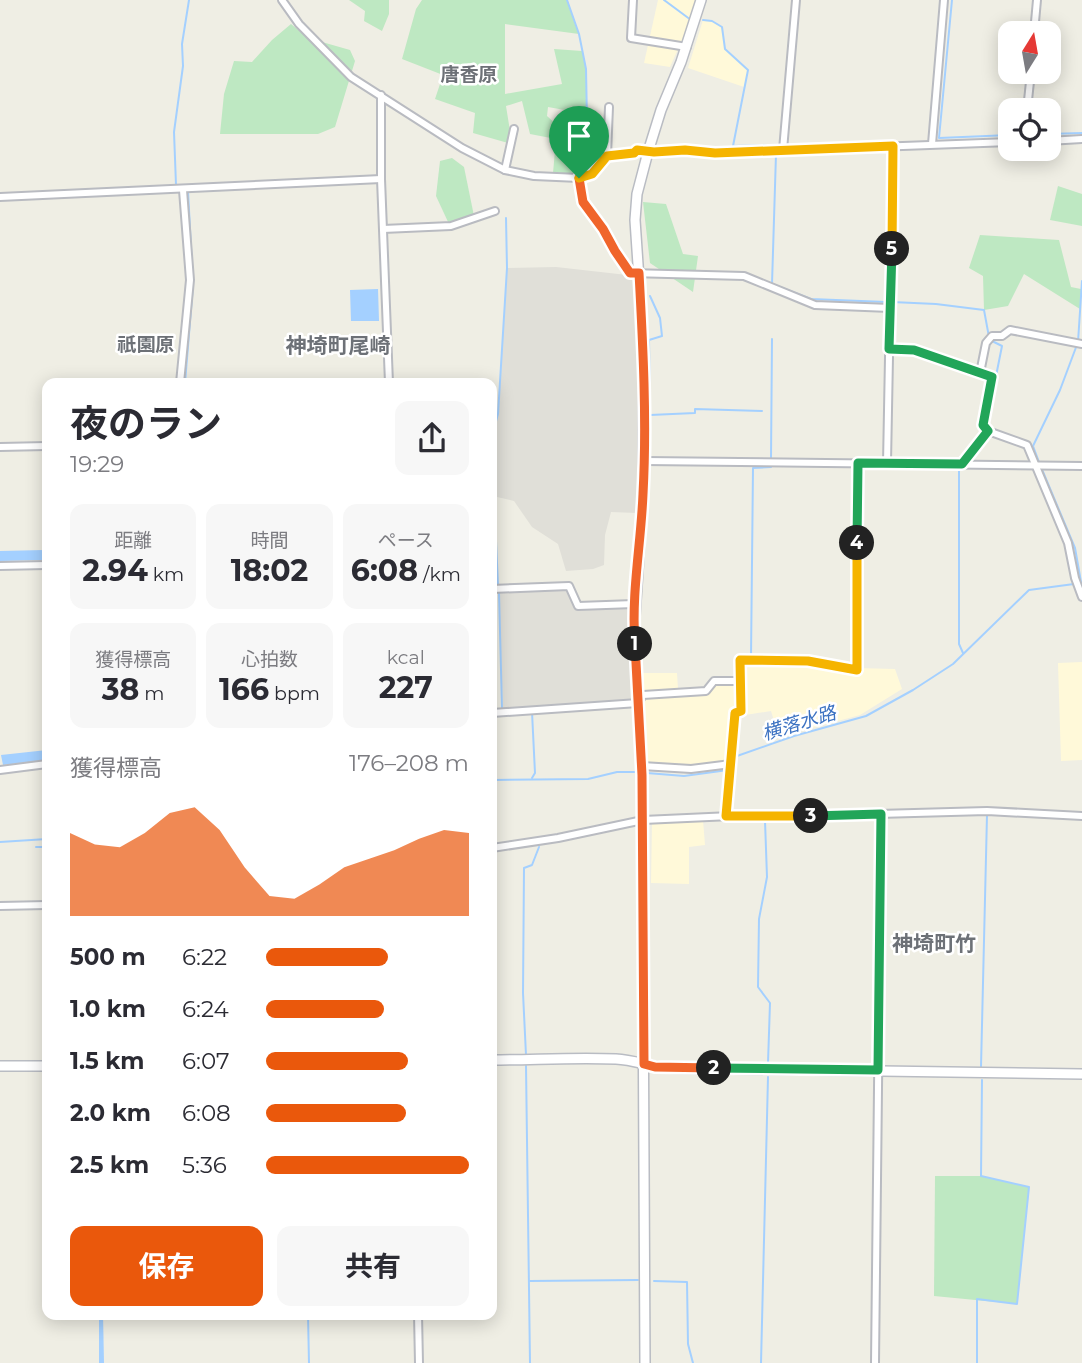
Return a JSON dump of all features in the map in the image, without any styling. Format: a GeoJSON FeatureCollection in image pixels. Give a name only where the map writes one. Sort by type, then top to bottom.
{"type":"FeatureCollection","features":[{"type":"Feature","properties":{"kind":"street"},"geometry":{"type":"LineString","coordinates":[[282,0],[299,24],[351,77],[463,148],[505,170],[534,176],[579,178],[592,174],[607,156],[610,107]]}},
{"type":"Feature","properties":{"kind":"street"},"geometry":{"type":"LineString","coordinates":[[633,0],[631,38],[687,47]]}},
{"type":"Feature","properties":{"kind":"street"},"geometry":{"type":"LineString","coordinates":[[645,1363],[643,820],[634,631],[644,461],[644,354],[636,207],[639,184],[661,110],[687,47],[701,0]]}},
{"type":"Feature","properties":{"kind":"street"},"geometry":{"type":"LineString","coordinates":[[783,150],[796,0]]}},
{"type":"Feature","properties":{"kind":"street"},"geometry":{"type":"LineString","coordinates":[[932,144],[944,0]]}},
{"type":"Feature","properties":{"kind":"street"},"geometry":{"type":"LineString","coordinates":[[1035,21],[1037,0]]}},
{"type":"Feature","properties":{"kind":"street"},"geometry":{"type":"LineString","coordinates":[[381,95],[381,179],[389,378]]}},
{"type":"Feature","properties":{"kind":"street"},"geometry":{"type":"LineString","coordinates":[[505,170],[514,129]]}},
{"type":"Feature","properties":{"kind":"street"},"geometry":{"type":"LineString","coordinates":[[1061,140],[1082,139]]}},
{"type":"Feature","properties":{"kind":"street"},"geometry":{"type":"LineString","coordinates":[[607,156],[634,153],[637,150],[715,153],[998,142]]}},
{"type":"Feature","properties":{"kind":"street"},"geometry":{"type":"LineString","coordinates":[[887,463],[893,146]]}},
{"type":"Feature","properties":{"kind":"street"},"geometry":{"type":"LineString","coordinates":[[579,178],[583,202],[630,273],[744,276],[816,305],[890,308]]}},
{"type":"Feature","properties":{"kind":"street"},"geometry":{"type":"LineString","coordinates":[[0,197],[381,179]]}},
{"type":"Feature","properties":{"kind":"street"},"geometry":{"type":"LineString","coordinates":[[180,378],[190,280],[183,190]]}},
{"type":"Feature","properties":{"kind":"street"},"geometry":{"type":"LineString","coordinates":[[383,229],[451,226],[495,211]]}},
{"type":"Feature","properties":{"kind":"street"},"geometry":{"type":"LineString","coordinates":[[980,373],[986,342],[992,336],[1002,336],[1010,330],[1079,343]]}},
{"type":"Feature","properties":{"kind":"street"},"geometry":{"type":"LineString","coordinates":[[889,349],[914,350],[992,377],[983,425],[988,431],[1027,445],[1068,543],[1082,597]]}},
{"type":"Feature","properties":{"kind":"street"},"geometry":{"type":"LineString","coordinates":[[958,464],[988,431]]}},
{"type":"Feature","properties":{"kind":"street"},"geometry":{"type":"LineString","coordinates":[[0,447],[42,446]]}},
{"type":"Feature","properties":{"kind":"street"},"geometry":{"type":"LineString","coordinates":[[644,461],[1082,466]]}},
{"type":"Feature","properties":{"kind":"street"},"geometry":{"type":"LineString","coordinates":[[726,816],[738,712],[740,660],[808,661],[857,670],[858,463]]}},
{"type":"Feature","properties":{"kind":"street"},"geometry":{"type":"LineString","coordinates":[[0,566],[42,565]]}},
{"type":"Feature","properties":{"kind":"street"},"geometry":{"type":"LineString","coordinates":[[497,589],[569,586],[578,606],[635,604]]}},
{"type":"Feature","properties":{"kind":"street"},"geometry":{"type":"LineString","coordinates":[[638,703],[643,695],[706,691],[714,681],[740,681]]}},
{"type":"Feature","properties":{"kind":"street"},"geometry":{"type":"LineString","coordinates":[[497,713],[638,703]]}},
{"type":"Feature","properties":{"kind":"street"},"geometry":{"type":"LineString","coordinates":[[0,770],[42,766]]}},
{"type":"Feature","properties":{"kind":"street"},"geometry":{"type":"LineString","coordinates":[[642,771],[730,769]]}},
{"type":"Feature","properties":{"kind":"street"},"geometry":{"type":"LineString","coordinates":[[497,847],[558,838],[643,820],[987,811],[1082,816]]}},
{"type":"Feature","properties":{"kind":"street"},"geometry":{"type":"LineString","coordinates":[[875,1363],[881,814]]}},
{"type":"Feature","properties":{"kind":"street"},"geometry":{"type":"LineString","coordinates":[[0,906],[42,905]]}},
{"type":"Feature","properties":{"kind":"street"},"geometry":{"type":"LineString","coordinates":[[497,1060],[614,1058],[655,1067],[1082,1074]]}},
{"type":"Feature","properties":{"kind":"street"},"geometry":{"type":"LineString","coordinates":[[0,1066],[42,1066]]}},
{"type":"Feature","properties":{"kind":"street"},"geometry":{"type":"LineString","coordinates":[[418,1320],[419,1363]]}},
{"type":"Feature","properties":{"kind":"shaded area"},"geometry":{"type":"Polygon","coordinates":[[[658,0],[695,0],[691,20],[670,67],[644,63],[658,0]]]}},
{"type":"Feature","properties":{"kind":"shaded area"},"geometry":{"type":"Polygon","coordinates":[[[703,20],[712,21],[722,27],[725,49],[748,70],[744,87],[688,68],[703,20]]]}},
{"type":"Feature","properties":{"kind":"shaded area"},"geometry":{"type":"Polygon","coordinates":[[[556,267],[636,276],[640,443],[637,513],[611,512],[605,535],[604,565],[593,569],[566,571],[558,544],[532,527],[514,501],[497,497],[497,418],[507,268],[556,267]]]}},
{"type":"Feature","properties":{"kind":"shaded area"},"geometry":{"type":"Polygon","coordinates":[[[568,590],[576,609],[630,609],[629,647],[634,705],[503,714],[499,593],[568,590]]]}},
{"type":"Feature","properties":{"kind":"shaded area"},"geometry":{"type":"Polygon","coordinates":[[[738,656],[807,659],[856,668],[895,669],[902,689],[860,715],[779,737],[771,711],[739,716],[736,766],[691,772],[648,770],[643,673],[677,673],[678,689],[705,688],[714,679],[737,678],[738,656]]]}},
{"type":"Feature","properties":{"kind":"shaded area"},"geometry":{"type":"Polygon","coordinates":[[[1082,662],[1082,760],[1061,761],[1058,663],[1082,662]]]}},
{"type":"Feature","properties":{"kind":"shaded area"},"geometry":{"type":"Polygon","coordinates":[[[703,820],[705,845],[689,847],[689,884],[651,883],[652,822],[703,820]]]}},
{"type":"Feature","properties":{"kind":"green space"},"geometry":{"type":"Polygon","coordinates":[[[349,0],[389,0],[389,14],[382,31],[364,21],[365,11],[349,0]]]}},
{"type":"Feature","properties":{"kind":"green space"},"geometry":{"type":"Polygon","coordinates":[[[422,0],[567,0],[579,34],[505,24],[505,94],[562,84],[554,49],[582,51],[586,69],[587,114],[548,107],[547,116],[567,134],[580,131],[581,156],[577,174],[553,173],[556,139],[530,134],[522,101],[506,106],[510,131],[508,143],[473,133],[475,113],[435,99],[443,75],[402,59],[416,9],[422,0]]]}},
{"type":"Feature","properties":{"kind":"green space"},"geometry":{"type":"Polygon","coordinates":[[[291,24],[308,38],[350,50],[355,61],[335,127],[318,134],[220,134],[224,94],[234,61],[252,62],[291,24]]]}},
{"type":"Feature","properties":{"kind":"green space"},"geometry":{"type":"Polygon","coordinates":[[[452,158],[464,167],[474,216],[449,224],[436,196],[440,161],[452,158]]]}},
{"type":"Feature","properties":{"kind":"green space"},"geometry":{"type":"Polygon","coordinates":[[[1058,186],[1082,194],[1082,226],[1050,220],[1058,186]]]}},
{"type":"Feature","properties":{"kind":"green space"},"geometry":{"type":"Polygon","coordinates":[[[643,202],[666,204],[683,254],[698,256],[693,292],[650,263],[643,202]]]}},
{"type":"Feature","properties":{"kind":"green space"},"geometry":{"type":"Polygon","coordinates":[[[980,235],[1059,240],[1071,287],[1081,289],[1080,309],[1024,274],[1008,306],[984,310],[983,276],[969,268],[980,235]]]}},
{"type":"Feature","properties":{"kind":"green space"},"geometry":{"type":"Polygon","coordinates":[[[935,1176],[981,1176],[1029,1187],[1017,1304],[934,1296],[935,1176]]]}},
{"type":"Feature","properties":{"kind":"water"},"geometry":{"type":"Polygon","coordinates":[[[581,156],[597,161],[592,171],[577,174],[581,156]]]}},
{"type":"Feature","properties":{"kind":"water"},"geometry":{"type":"Polygon","coordinates":[[[378,289],[379,321],[351,321],[350,290],[378,289]]]}},
{"type":"Feature","properties":{"kind":"water"},"geometry":{"type":"Polygon","coordinates":[[[42,550],[42,560],[0,561],[0,551],[42,550]]]}},
{"type":"Feature","properties":{"kind":"water"},"geometry":{"type":"Polygon","coordinates":[[[42,751],[42,761],[3,765],[1,755],[42,751]]]}},
{"type":"Feature","properties":{"kind":"water"},"geometry":{"type":"Polygon","coordinates":[[[99,1320],[103,1320],[104,1363],[99,1363],[99,1320]]]}},
{"type":"Feature","properties":{"kind":"waterway"},"geometry":{"type":"LineString","coordinates":[[176,185],[174,132],[189,0]]}},
{"type":"Feature","properties":{"kind":"waterway"},"geometry":{"type":"LineString","coordinates":[[567,0],[579,34],[586,69],[587,121],[580,131],[581,156]]}},
{"type":"Feature","properties":{"kind":"waterway"},"geometry":{"type":"LineString","coordinates":[[664,0],[691,20]]}},
{"type":"Feature","properties":{"kind":"waterway"},"geometry":{"type":"LineString","coordinates":[[952,0],[939,138],[998,136]]}},
{"type":"Feature","properties":{"kind":"waterway"},"geometry":{"type":"LineString","coordinates":[[703,20],[712,21],[722,27],[725,49],[748,70],[733,146],[775,145]]}},
{"type":"Feature","properties":{"kind":"waterway"},"geometry":{"type":"LineString","coordinates":[[1061,134],[1082,133]]}},
{"type":"Feature","properties":{"kind":"waterway"},"geometry":{"type":"LineString","coordinates":[[776,154],[772,284],[811,299],[886,302]]}},
{"type":"Feature","properties":{"kind":"waterway"},"geometry":{"type":"LineString","coordinates":[[583,181],[587,201],[608,228],[620,253]]}},
{"type":"Feature","properties":{"kind":"waterway"},"geometry":{"type":"LineString","coordinates":[[185,378],[193,285],[188,191]]}},
{"type":"Feature","properties":{"kind":"waterway"},"geometry":{"type":"LineString","coordinates":[[497,418],[507,268],[506,218]]}},
{"type":"Feature","properties":{"kind":"waterway"},"geometry":{"type":"LineString","coordinates":[[1039,462],[1033,446],[1060,390],[1078,342],[1082,281]]}},
{"type":"Feature","properties":{"kind":"waterway"},"geometry":{"type":"LineString","coordinates":[[650,296],[660,318],[662,336],[649,340],[650,415],[695,413],[695,409],[762,411]]}},
{"type":"Feature","properties":{"kind":"waterway"},"geometry":{"type":"LineString","coordinates":[[892,302],[984,310],[989,337]]}},
{"type":"Feature","properties":{"kind":"waterway"},"geometry":{"type":"LineString","coordinates":[[771,458],[772,339]]}},
{"type":"Feature","properties":{"kind":"waterway"},"geometry":{"type":"LineString","coordinates":[[986,426],[1002,346],[992,341]]}},
{"type":"Feature","properties":{"kind":"waterway"},"geometry":{"type":"LineString","coordinates":[[959,462],[983,431]]}},
{"type":"Feature","properties":{"kind":"waterway"},"geometry":{"type":"LineString","coordinates":[[738,660],[738,656],[751,657],[753,468],[771,467]]}},
{"type":"Feature","properties":{"kind":"waterway"},"geometry":{"type":"LineString","coordinates":[[1041,467],[1075,548],[1081,582]]}},
{"type":"Feature","properties":{"kind":"waterway"},"geometry":{"type":"LineString","coordinates":[[959,468],[959,644],[963,653]]}},
{"type":"Feature","properties":{"kind":"waterway"},"geometry":{"type":"LineString","coordinates":[[497,563],[498,585]]}},
{"type":"Feature","properties":{"kind":"waterway","name":"横落水路"},"geometry":{"type":"LineString","coordinates":[[733,770],[737,756],[794,736],[866,716],[953,664],[1029,590],[1074,584]]}},
{"type":"Feature","properties":{"kind":"waterway"},"geometry":{"type":"LineString","coordinates":[[499,593],[502,708]]}},
{"type":"Feature","properties":{"kind":"waterway"},"geometry":{"type":"LineString","coordinates":[[532,712],[535,773],[532,778]]}},
{"type":"Feature","properties":{"kind":"waterway"},"geometry":{"type":"LineString","coordinates":[[737,756],[738,713]]}},
{"type":"Feature","properties":{"kind":"waterway","name":"横落水路"},"geometry":{"type":"LineString","coordinates":[[647,773],[684,776],[728,770]]}},
{"type":"Feature","properties":{"kind":"waterway","name":"横落水路"},"geometry":{"type":"LineString","coordinates":[[497,780],[588,779],[617,772],[638,772]]}},
{"type":"Feature","properties":{"kind":"waterway"},"geometry":{"type":"LineString","coordinates":[[981,1067],[987,815]]}},
{"type":"Feature","properties":{"kind":"waterway"},"geometry":{"type":"LineString","coordinates":[[765,821],[767,877],[759,919],[758,987],[770,1003],[768,1063]]}},
{"type":"Feature","properties":{"kind":"waterway","name":"横落水路"},"geometry":{"type":"LineString","coordinates":[[0,842],[42,839]]}},
{"type":"Feature","properties":{"kind":"waterway"},"geometry":{"type":"LineString","coordinates":[[36,847],[42,847]]}},
{"type":"Feature","properties":{"kind":"waterway"},"geometry":{"type":"LineString","coordinates":[[526,1055],[523,993],[524,868],[532,865],[539,847]]}},
{"type":"Feature","properties":{"kind":"waterway"},"geometry":{"type":"LineString","coordinates":[[526,1066],[530,1363]]}},
{"type":"Feature","properties":{"kind":"waterway"},"geometry":{"type":"LineString","coordinates":[[761,1363],[768,1077]]}},
{"type":"Feature","properties":{"kind":"waterway"},"geometry":{"type":"LineString","coordinates":[[977,1363],[977,1299],[1017,1304],[1029,1187],[981,1176],[982,1080]]}},
{"type":"Feature","properties":{"kind":"waterway"},"geometry":{"type":"LineString","coordinates":[[530,1281],[638,1280]]}},
{"type":"Feature","properties":{"kind":"waterway"},"geometry":{"type":"LineString","coordinates":[[654,1281],[687,1282],[688,1344],[693,1363]]}},
{"type":"Feature","properties":{"kind":"waterway"},"geometry":{"type":"LineString","coordinates":[[308,1320],[309,1363]]}},
{"type":"Feature","properties":{"kind":"district","name":"唐香原"},"geometry":{"type":"Point","coordinates":[469,74]}},
{"type":"Feature","properties":{"kind":"district","name":"祇園原"},"geometry":{"type":"Point","coordinates":[146,344]}},
{"type":"Feature","properties":{"kind":"district","name":"神埼町尾崎"},"geometry":{"type":"Point","coordinates":[338,345]}},
{"type":"Feature","properties":{"kind":"district","name":"神埼町竹"},"geometry":{"type":"Point","coordinates":[934,943]}},
{"type":"Feature","properties":{"kind":"route"},"geometry":{"type":"LineString","coordinates":[[893,146],[889,349],[914,350],[992,377],[983,425],[988,431],[962,464],[858,463],[857,670],[808,661],[740,660],[741,711],[735,713],[726,816],[881,814],[878,1070],[655,1067],[644,1064],[642,775],[634,631],[644,461],[644,354],[639,273],[630,273],[583,202],[579,178],[592,174],[607,156],[634,153],[637,150],[715,153],[893,146]]}}]}
